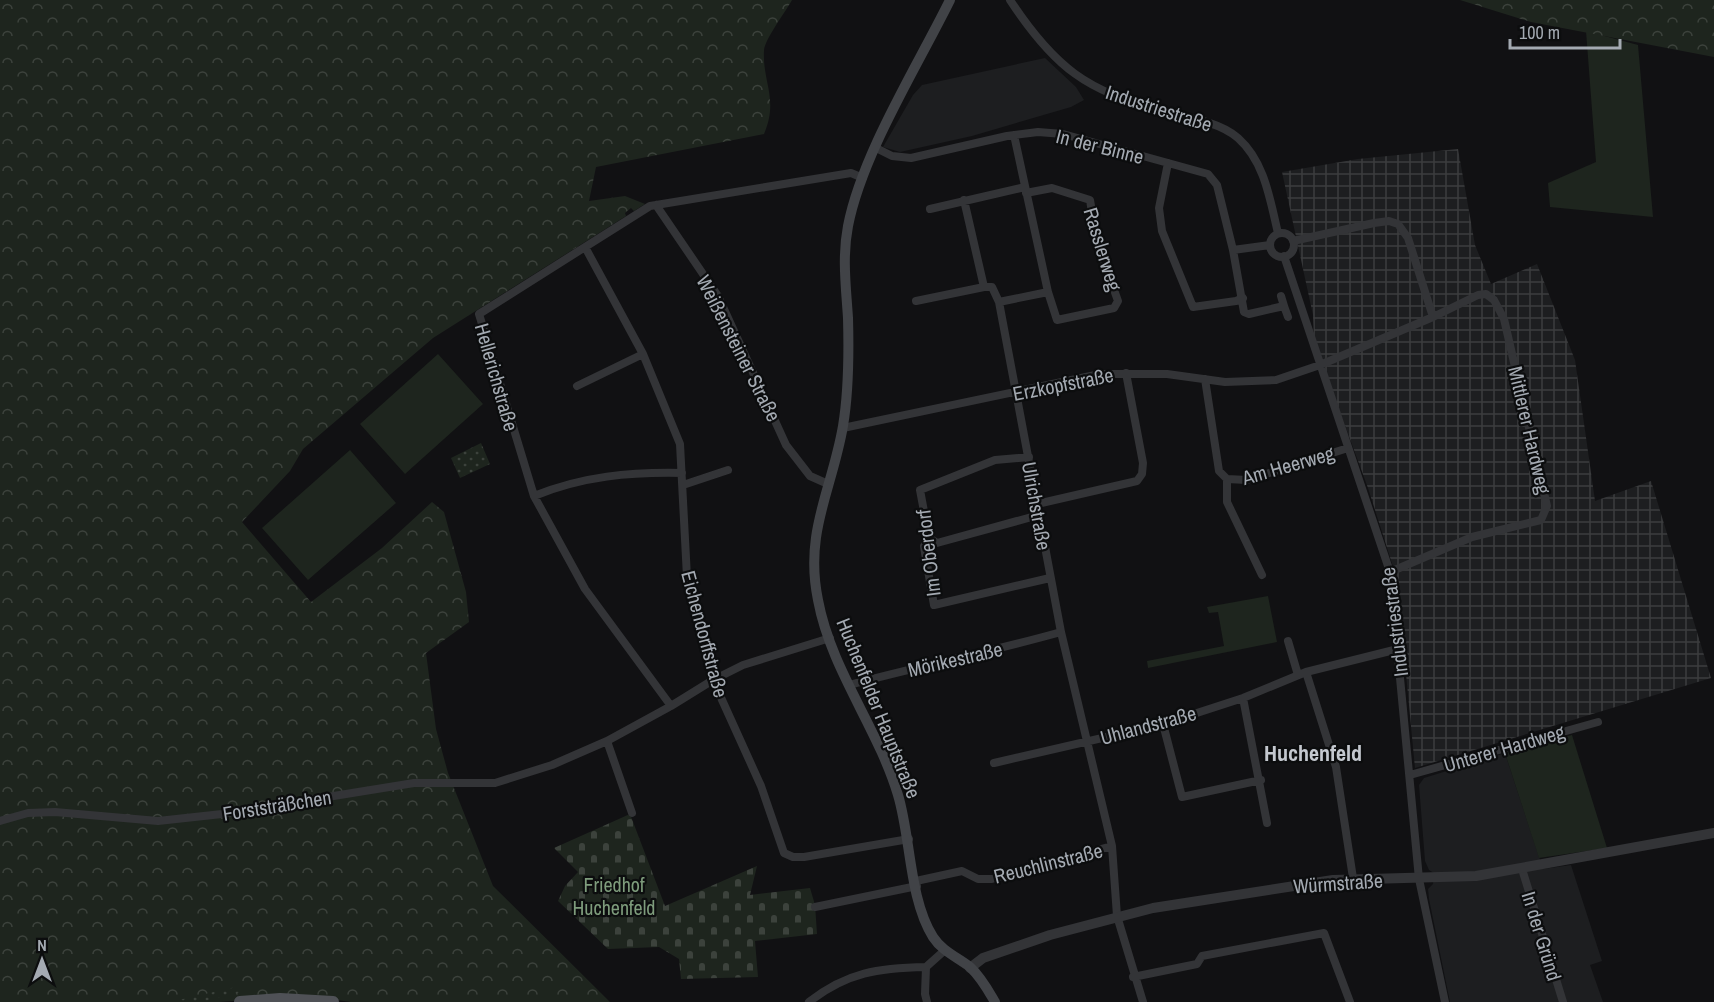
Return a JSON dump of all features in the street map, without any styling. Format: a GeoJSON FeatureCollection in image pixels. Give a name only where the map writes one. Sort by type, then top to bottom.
{"type":"FeatureCollection","features":[{"type":"Feature","properties":{"kind":"main road","name":"Huchenfelder Hauptstraße"},"geometry":{"type":"LineString","coordinates":[[950,0],[876,148],[863,178],[847,228],[845,255],[848,392],[843,428],[821,504],[813,551],[818,604],[849,685],[898,794],[909,839],[916,883],[932,936],[945,950],[970,968],[995,1002]]}},
{"type":"Feature","properties":{"kind":"main road"},"geometry":{"type":"LineString","coordinates":[[240,1002],[280,999],[333,1002]]}},
{"type":"Feature","properties":{"kind":"street","name":"Industriestraße"},"geometry":{"type":"LineString","coordinates":[[1010,0],[1033,34],[1049,52],[1091,85],[1125,102],[1190,118],[1237,136],[1263,175],[1278,233]]}},
{"type":"Feature","properties":{"kind":"street","name":"In der Binne"},"geometry":{"type":"LineString","coordinates":[[876,148],[892,156],[911,158],[1014,135],[1038,132],[1063,134],[1209,174],[1214,178],[1233,250]]}},
{"type":"Feature","properties":{"kind":"street"},"geometry":{"type":"LineString","coordinates":[[916,301],[984,287],[992,287],[999,302],[1048,292],[1014,135]]}},
{"type":"Feature","properties":{"kind":"street"},"geometry":{"type":"LineString","coordinates":[[1168,163],[1159,208],[1162,231],[1194,307],[1243,298]]}},
{"type":"Feature","properties":{"kind":"street","name":"Hellerichstraße"},"geometry":{"type":"LineString","coordinates":[[671,706],[585,589],[534,496],[479,314],[656,205],[851,173],[863,178]]}},
{"type":"Feature","properties":{"kind":"street","name":"Rasslerweg"},"geometry":{"type":"LineString","coordinates":[[1026,190],[1052,188],[1090,200],[1097,242],[1118,302],[1114,308],[1057,320],[1048,292]]}},
{"type":"Feature","properties":{"kind":"street"},"geometry":{"type":"LineString","coordinates":[[930,209],[964,200],[1026,190]]}},
{"type":"Feature","properties":{"kind":"street"},"geometry":{"type":"LineString","coordinates":[[964,200],[984,287]]}},
{"type":"Feature","properties":{"kind":"street","name":"Weißensteiner Straße"},"geometry":{"type":"LineString","coordinates":[[656,205],[718,296],[786,445],[810,476],[828,484]]}},
{"type":"Feature","properties":{"kind":"street"},"geometry":{"type":"LineString","coordinates":[[1293,241],[1374,223],[1389,221],[1398,224],[1408,238],[1433,317]]}},
{"type":"Feature","properties":{"kind":"street"},"geometry":{"type":"LineString","coordinates":[[1278,233],[1289,235],[1293,241],[1293,249],[1284,256],[1273,253],[1270,245],[1271,239],[1278,233]]}},
{"type":"Feature","properties":{"kind":"street"},"geometry":{"type":"LineString","coordinates":[[1270,245],[1233,250],[1244,312],[1249,314],[1284,306]]}},
{"type":"Feature","properties":{"kind":"street","name":"Eichendorffstraße"},"geometry":{"type":"LineString","coordinates":[[585,247],[643,354],[680,444],[683,536],[687,577],[713,680],[761,786],[784,853],[792,857],[804,856],[909,839]]}},
{"type":"Feature","properties":{"kind":"street","name":"Industriestraße"},"geometry":{"type":"LineString","coordinates":[[1284,256],[1390,572],[1419,879],[1445,1002]]}},
{"type":"Feature","properties":{"kind":"street","name":"Erzkopfstraße"},"geometry":{"type":"LineString","coordinates":[[843,428],[1100,374],[1167,374],[1225,382],[1275,380],[1320,365],[1433,317],[1478,295],[1486,294]]}},
{"type":"Feature","properties":{"kind":"street","name":"Mittlerer Hardweg"},"geometry":{"type":"LineString","coordinates":[[1390,572],[1472,537],[1540,520],[1547,506],[1503,320],[1494,300],[1486,294]]}},
{"type":"Feature","properties":{"kind":"street"},"geometry":{"type":"LineString","coordinates":[[1281,296],[1288,317]]}},
{"type":"Feature","properties":{"kind":"street","name":"Ulrichstraße"},"geometry":{"type":"LineString","coordinates":[[999,302],[1061,632],[1112,846],[1117,916],[1133,977],[1143,1002]]}},
{"type":"Feature","properties":{"kind":"street"},"geometry":{"type":"LineString","coordinates":[[577,386],[643,354]]}},
{"type":"Feature","properties":{"kind":"street"},"geometry":{"type":"LineString","coordinates":[[1037,504],[1137,482],[1142,474],[1143,463],[1126,373]]}},
{"type":"Feature","properties":{"kind":"street","name":"Am Heerweg"},"geometry":{"type":"LineString","coordinates":[[1205,379],[1219,471],[1227,479],[1247,480],[1348,448]]}},
{"type":"Feature","properties":{"kind":"street","name":"Im Oberdorf"},"geometry":{"type":"LineString","coordinates":[[1029,457],[995,460],[920,490],[929,538],[924,546],[934,605],[1050,578]]}},
{"type":"Feature","properties":{"kind":"street"},"geometry":{"type":"LineString","coordinates":[[683,485],[728,470]]}},
{"type":"Feature","properties":{"kind":"street"},"geometry":{"type":"LineString","coordinates":[[534,496],[561,484],[597,477],[682,473]]}},
{"type":"Feature","properties":{"kind":"street","name":"Am Heerweg"},"geometry":{"type":"LineString","coordinates":[[1227,479],[1227,502],[1262,575]]}},
{"type":"Feature","properties":{"kind":"street"},"geometry":{"type":"LineString","coordinates":[[929,538],[937,543],[1039,515]]}},
{"type":"Feature","properties":{"kind":"street","name":"Mörikestraße"},"geometry":{"type":"LineString","coordinates":[[849,685],[932,663],[967,658],[1061,632]]}},
{"type":"Feature","properties":{"kind":"street","name":"Forststräßchen"},"geometry":{"type":"LineString","coordinates":[[0,821],[28,813],[55,812],[169,820],[222,814],[414,783],[495,783],[552,765],[607,741],[743,665],[830,638]]}},
{"type":"Feature","properties":{"kind":"street"},"geometry":{"type":"LineString","coordinates":[[1288,641],[1336,767],[1353,878]]}},
{"type":"Feature","properties":{"kind":"street","name":"Uhlandstraße"},"geometry":{"type":"LineString","coordinates":[[994,763],[1163,724],[1243,698],[1302,674],[1398,650]]}},
{"type":"Feature","properties":{"kind":"street"},"geometry":{"type":"LineString","coordinates":[[1243,698],[1261,780],[1267,823]]}},
{"type":"Feature","properties":{"kind":"street","name":"Unterer Hardweg"},"geometry":{"type":"LineString","coordinates":[[1410,774],[1598,722]]}},
{"type":"Feature","properties":{"kind":"street"},"geometry":{"type":"LineString","coordinates":[[1163,724],[1182,797],[1261,780]]}},
{"type":"Feature","properties":{"kind":"street"},"geometry":{"type":"LineString","coordinates":[[607,741],[632,813]]}},
{"type":"Feature","properties":{"kind":"street","name":"Würmstraße"},"geometry":{"type":"LineString","coordinates":[[970,968],[983,958],[1050,935],[1117,916],[1164,906],[1353,878],[1419,879],[1476,876],[1714,833]]}},
{"type":"Feature","properties":{"kind":"street","name":"Reuchlinstraße"},"geometry":{"type":"LineString","coordinates":[[815,907],[962,871],[978,879],[992,879],[1112,846]]}},
{"type":"Feature","properties":{"kind":"street","name":"In der Gründ"},"geometry":{"type":"LineString","coordinates":[[1522,869],[1563,1002]]}},
{"type":"Feature","properties":{"kind":"street"},"geometry":{"type":"LineString","coordinates":[[1133,977],[1197,964],[1202,956],[1324,933],[1350,1002]]}},
{"type":"Feature","properties":{"kind":"street"},"geometry":{"type":"LineString","coordinates":[[809,1002],[849,977],[882,968],[926,967],[945,950]]}},
{"type":"Feature","properties":{"kind":"street"},"geometry":{"type":"LineString","coordinates":[[926,967],[927,1002]]}},
{"type":"Feature","properties":{"kind":"shaded area"},"geometry":{"type":"Polygon","coordinates":[[[1045,58],[1076,87],[1084,100],[1071,107],[972,136],[900,152],[883,147],[913,95],[922,85],[1045,58]]]}},
{"type":"Feature","properties":{"kind":"shaded area"},"geometry":{"type":"Polygon","coordinates":[[[1458,149],[1475,245],[1491,284],[1537,264],[1575,360],[1595,501],[1651,481],[1711,678],[1415,768],[1397,579],[1368,488],[1314,341],[1313,315],[1282,172],[1358,159],[1458,149]]]}},
{"type":"Feature","properties":{"kind":"shaded area"},"geometry":{"type":"Polygon","coordinates":[[[1505,753],[1543,869],[1571,865],[1602,961],[1590,965],[1603,1002],[1450,1002],[1429,899],[1428,889],[1433,884],[1434,873],[1429,870],[1425,861],[1419,785],[1424,778],[1505,753]]]}},
{"type":"Feature","properties":{"kind":"green space"},"geometry":{"type":"Polygon","coordinates":[[[0,0],[792,0],[765,45],[764,61],[770,111],[764,134],[596,167],[589,201],[625,196],[645,204],[634,211],[631,208],[625,213],[626,216],[433,338],[303,449],[290,471],[242,522],[311,602],[382,548],[432,502],[444,512],[466,592],[469,622],[426,653],[436,729],[448,773],[493,886],[610,1002],[351,1002],[307,996],[219,1002],[0,1002],[0,0]]]}},
{"type":"Feature","properties":{"kind":"green space"},"geometry":{"type":"Polygon","coordinates":[[[1460,0],[1714,0],[1714,57],[1531,22],[1460,0]]]}},
{"type":"Feature","properties":{"kind":"green space"},"geometry":{"type":"Polygon","coordinates":[[[1586,31],[1638,45],[1653,217],[1550,207],[1548,183],[1596,162],[1586,31]]]}},
{"type":"Feature","properties":{"kind":"green space"},"geometry":{"type":"Polygon","coordinates":[[[438,354],[483,404],[405,474],[360,424],[438,354]]]}},
{"type":"Feature","properties":{"kind":"green space"},"geometry":{"type":"Polygon","coordinates":[[[481,443],[490,464],[460,478],[451,458],[481,443]]]}},
{"type":"Feature","properties":{"kind":"green space"},"geometry":{"type":"Polygon","coordinates":[[[350,450],[396,503],[308,580],[262,528],[350,450]]]}},
{"type":"Feature","properties":{"kind":"green space"},"geometry":{"type":"Polygon","coordinates":[[[1268,596],[1277,642],[1148,668],[1147,661],[1224,646],[1218,612],[1209,613],[1207,607],[1268,596]]]}},
{"type":"Feature","properties":{"kind":"green space"},"geometry":{"type":"Polygon","coordinates":[[[1572,735],[1607,848],[1539,858],[1505,753],[1572,735]]]}},
{"type":"Feature","properties":{"kind":"green space","name":"Friedhof Huchenfeld"},"geometry":{"type":"Polygon","coordinates":[[[630,814],[665,906],[757,866],[750,895],[810,888],[815,905],[817,934],[755,941],[758,977],[681,979],[679,959],[659,947],[608,949],[558,901],[565,886],[578,872],[554,848],[630,814]]]}},
{"type":"Feature","properties":{"kind":"green space"},"geometry":{"type":"Polygon","coordinates":[[[240,986],[241,992],[201,1002],[170,1002],[240,986]]]}},
{"type":"Feature","properties":{"kind":"district","name":"Huchenfeld"},"geometry":{"type":"Point","coordinates":[1313,753]}}]}
